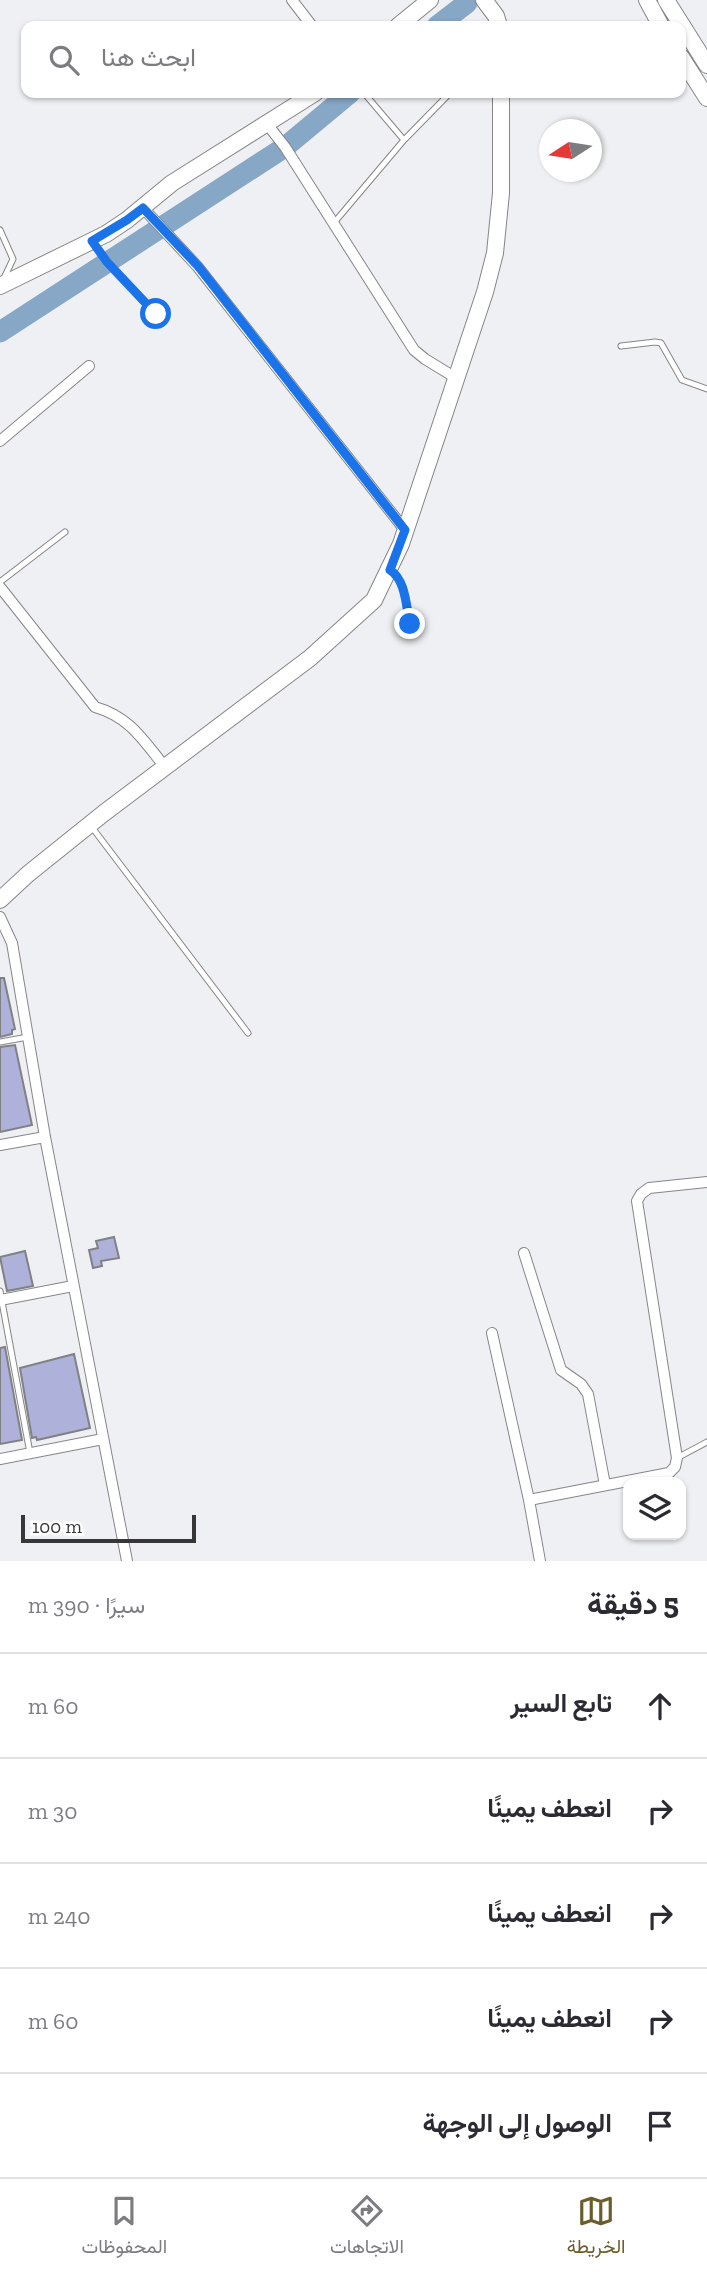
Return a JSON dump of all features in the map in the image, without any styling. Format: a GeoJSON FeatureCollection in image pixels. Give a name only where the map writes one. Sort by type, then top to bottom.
{"type":"FeatureCollection","features":[{"type":"Feature","properties":{"kind":"street"},"geometry":{"type":"LineString","coordinates":[[292,0],[308,21]]}},
{"type":"Feature","properties":{"kind":"street"},"geometry":{"type":"LineString","coordinates":[[404,21],[430,0]]}},
{"type":"Feature","properties":{"kind":"street"},"geometry":{"type":"LineString","coordinates":[[484,0],[498,21]]}},
{"type":"Feature","properties":{"kind":"street"},"geometry":{"type":"LineString","coordinates":[[648,0],[658,21]]}},
{"type":"Feature","properties":{"kind":"street"},"geometry":{"type":"LineString","coordinates":[[666,0],[679,21]]}},
{"type":"Feature","properties":{"kind":"street"},"geometry":{"type":"LineString","coordinates":[[686,32],[707,65]]}},
{"type":"Feature","properties":{"kind":"street"},"geometry":{"type":"LineString","coordinates":[[686,65],[707,98]]}},
{"type":"Feature","properties":{"kind":"street"},"geometry":{"type":"LineString","coordinates":[[0,286],[92,241],[127,220],[173,183],[307,98]]}},
{"type":"Feature","properties":{"kind":"street"},"geometry":{"type":"LineString","coordinates":[[0,900],[90,824],[310,658],[374,600],[390,570],[405,530],[485,292],[495,253],[501,192],[501,98]]}},
{"type":"Feature","properties":{"kind":"street"},"geometry":{"type":"LineString","coordinates":[[267,124],[285,147],[414,350],[456,378]]}},
{"type":"Feature","properties":{"kind":"street"},"geometry":{"type":"LineString","coordinates":[[143,208],[198,266],[405,530]]}},
{"type":"Feature","properties":{"kind":"street"},"geometry":{"type":"LineString","coordinates":[[0,441],[89,366]]}},
{"type":"Feature","properties":{"kind":"street"},"geometry":{"type":"LineString","coordinates":[[0,584],[95,707],[113,712],[131,724],[165,767]]}},
{"type":"Feature","properties":{"kind":"street"},"geometry":{"type":"LineString","coordinates":[[0,917],[12,943],[45,1137],[127,1561]]}},
{"type":"Feature","properties":{"kind":"street"},"geometry":{"type":"LineString","coordinates":[[0,1145],[45,1137]]}},
{"type":"Feature","properties":{"kind":"street"},"geometry":{"type":"LineString","coordinates":[[529,1500],[668,1473],[675,1467],[677,1458],[637,1201],[649,1188],[707,1182]]}},
{"type":"Feature","properties":{"kind":"street"},"geometry":{"type":"LineString","coordinates":[[524,1253],[561,1370],[581,1384],[588,1394],[605,1485]]}},
{"type":"Feature","properties":{"kind":"street"},"geometry":{"type":"LineString","coordinates":[[1,1297],[73,1286]]}},
{"type":"Feature","properties":{"kind":"street"},"geometry":{"type":"LineString","coordinates":[[492,1333],[540,1561]]}},
{"type":"Feature","properties":{"kind":"street"},"geometry":{"type":"LineString","coordinates":[[0,1459],[103,1439]]}},
{"type":"Feature","properties":{"kind":"lane"},"geometry":{"type":"LineString","coordinates":[[369,98],[404,140]]}},
{"type":"Feature","properties":{"kind":"lane"},"geometry":{"type":"LineString","coordinates":[[333,224],[404,140],[445,98]]}},
{"type":"Feature","properties":{"kind":"lane"},"geometry":{"type":"LineString","coordinates":[[0,230],[13,259],[0,286]]}},
{"type":"Feature","properties":{"kind":"lane"},"geometry":{"type":"LineString","coordinates":[[92,241],[107,262],[156,314]]}},
{"type":"Feature","properties":{"kind":"lane"},"geometry":{"type":"LineString","coordinates":[[621,346],[661,343],[682,380],[707,389]]}},
{"type":"Feature","properties":{"kind":"lane"},"geometry":{"type":"LineString","coordinates":[[0,584],[65,532]]}},
{"type":"Feature","properties":{"kind":"lane"},"geometry":{"type":"LineString","coordinates":[[390,570],[397,575],[401,583],[410,624]]}},
{"type":"Feature","properties":{"kind":"lane"},"geometry":{"type":"LineString","coordinates":[[90,824],[248,1033]]}},
{"type":"Feature","properties":{"kind":"lane"},"geometry":{"type":"LineString","coordinates":[[0,1042],[28,1037]]}},
{"type":"Feature","properties":{"kind":"lane"},"geometry":{"type":"LineString","coordinates":[[1,1297],[30,1453]]}},
{"type":"Feature","properties":{"kind":"lane"},"geometry":{"type":"LineString","coordinates":[[677,1458],[707,1442]]}},
{"type":"Feature","properties":{"kind":"building"},"geometry":{"type":"Polygon","coordinates":[[[0,978],[4,978],[15,1029],[12,1034],[0,1037],[0,978]]]}},
{"type":"Feature","properties":{"kind":"building"},"geometry":{"type":"Polygon","coordinates":[[[15,1045],[32,1125],[0,1132],[0,1047],[15,1045]]]}},
{"type":"Feature","properties":{"kind":"building"},"geometry":{"type":"Polygon","coordinates":[[[114,1237],[119,1258],[101,1261],[102,1266],[93,1268],[89,1250],[98,1248],[96,1241],[114,1237]]]}},
{"type":"Feature","properties":{"kind":"building"},"geometry":{"type":"Polygon","coordinates":[[[25,1251],[33,1286],[7,1291],[0,1257],[25,1251]]]}},
{"type":"Feature","properties":{"kind":"building"},"geometry":{"type":"Polygon","coordinates":[[[5,1347],[22,1440],[0,1444],[0,1348],[5,1347]]]}},
{"type":"Feature","properties":{"kind":"building"},"geometry":{"type":"Polygon","coordinates":[[[74,1354],[90,1428],[37,1440],[36,1437],[32,1438],[20,1368],[74,1354]]]}},
{"type":"Feature","properties":{"kind":"waterway"},"geometry":{"type":"LineString","coordinates":[[444,21],[467,3]]}},
{"type":"Feature","properties":{"kind":"waterway"},"geometry":{"type":"LineString","coordinates":[[0,332],[285,147],[344,98]]}},
{"type":"Feature","properties":{"kind":"route"},"geometry":{"type":"LineString","coordinates":[[156,314],[107,262],[92,241],[143,208],[198,266],[405,530],[390,570],[397,575],[401,583],[410,624]]}}]}
